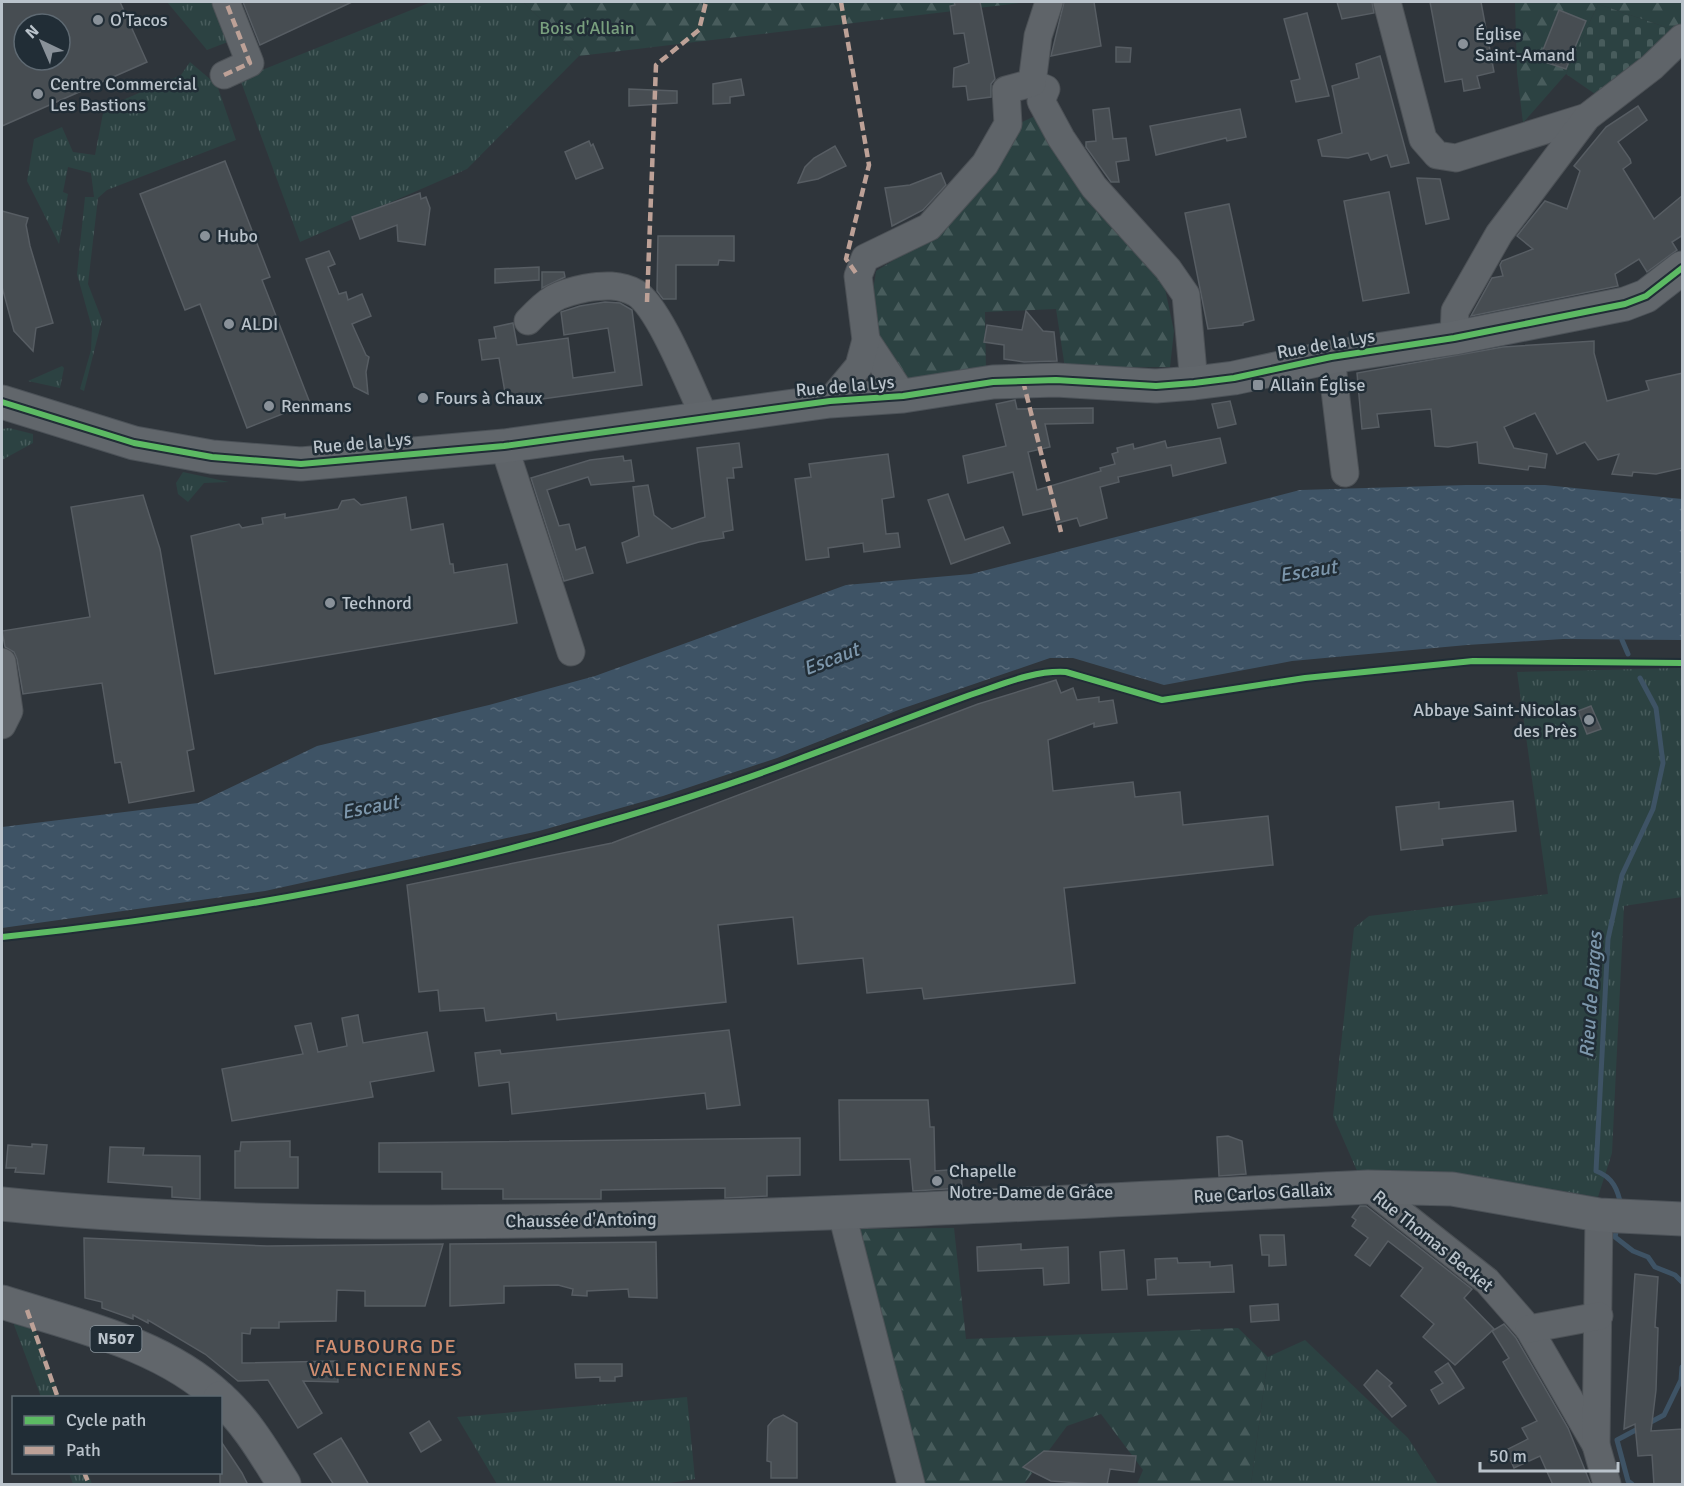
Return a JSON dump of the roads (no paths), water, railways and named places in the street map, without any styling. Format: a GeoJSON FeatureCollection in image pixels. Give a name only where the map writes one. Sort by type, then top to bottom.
{"type":"FeatureCollection","features":[{"type":"Feature","properties":{"kind":"main road","name":"Rue de la Lys"},"geometry":{"type":"LineString","coordinates":[[7,407],[134,444],[236,460],[301,464],[504,446],[830,401],[903,396],[993,382],[1056,380],[1156,386],[1234,378],[1331,357],[1454,338],[1625,304],[1646,296],[1683,268]]}},
{"type":"Feature","properties":{"kind":"main road","name":"Rue Carlos Gallaix"},"geometry":{"type":"LineString","coordinates":[[842,1214],[1368,1187],[1452,1189],[1599,1215],[1683,1219]]}},
{"type":"Feature","properties":{"kind":"main road"},"geometry":{"type":"LineString","coordinates":[[2,1204],[41,1208]]}},
{"type":"Feature","properties":{"kind":"main road","name":"Chaussée d'Antoing"},"geometry":{"type":"LineString","coordinates":[[41,1208],[192,1220],[422,1223],[842,1214]]}},
{"type":"Feature","properties":{"kind":"main road"},"geometry":{"type":"LineString","coordinates":[[2,1212],[41,1208]]}},
{"type":"Feature","properties":{"kind":"main road","name":"N507"},"geometry":{"type":"LineString","coordinates":[[2,1302],[139,1347],[176,1363],[202,1381],[218,1396]]}},
{"type":"Feature","properties":{"kind":"main road","name":"N507"},"geometry":{"type":"LineString","coordinates":[[222,1400],[234,1410],[258,1443],[284,1485]]}},
{"type":"Feature","properties":{"kind":"street"},"geometry":{"type":"LineString","coordinates":[[224,75],[250,63],[226,2]]}},
{"type":"Feature","properties":{"kind":"street"},"geometry":{"type":"LineString","coordinates":[[1032,83],[1038,36],[1049,2]]}},
{"type":"Feature","properties":{"kind":"street"},"geometry":{"type":"LineString","coordinates":[[1387,2],[1423,139],[1437,154],[1456,158],[1587,117]]}},
{"type":"Feature","properties":{"kind":"street"},"geometry":{"type":"LineString","coordinates":[[1454,338],[1455,311],[1499,234],[1587,117],[1652,67],[1683,38]]}},
{"type":"Feature","properties":{"kind":"street"},"geometry":{"type":"LineString","coordinates":[[830,401],[859,366],[866,340],[858,276],[865,258],[928,227],[985,164],[1008,124],[1006,90],[1032,83],[1046,89],[1041,101],[1061,138],[1094,187],[1168,269],[1186,295],[1194,383]]}},
{"type":"Feature","properties":{"kind":"street"},"geometry":{"type":"LineString","coordinates":[[528,321],[550,298],[574,290],[607,284],[635,292],[647,302],[663,328],[705,418]]}},
{"type":"Feature","properties":{"kind":"street"},"geometry":{"type":"LineString","coordinates":[[866,340],[903,396]]}},
{"type":"Feature","properties":{"kind":"street","name":"Rue de la Lys"},"geometry":{"type":"LineString","coordinates":[[1331,357],[1346,473]]}},
{"type":"Feature","properties":{"kind":"street"},"geometry":{"type":"LineString","coordinates":[[504,446],[571,652]]}},
{"type":"Feature","properties":{"kind":"street"},"geometry":{"type":"LineString","coordinates":[[2,662],[9,711],[2,725]]}},
{"type":"Feature","properties":{"kind":"street","name":"Rue Thomas Becket"},"geometry":{"type":"LineString","coordinates":[[1368,1187],[1487,1281],[1529,1329],[1596,1445],[1607,1485]]}},
{"type":"Feature","properties":{"kind":"street"},"geometry":{"type":"LineString","coordinates":[[842,1214],[911,1485]]}},
{"type":"Feature","properties":{"kind":"street","name":"Rue Thomas Becket"},"geometry":{"type":"LineString","coordinates":[[1596,1445],[1599,1215]]}},
{"type":"Feature","properties":{"kind":"street"},"geometry":{"type":"LineString","coordinates":[[1529,1329],[1599,1316]]}},
{"type":"Feature","properties":{"kind":"water","name":"Escaut"},"geometry":{"type":"Polygon","coordinates":[[[1545,485],[1682,499],[1682,640],[1563,639],[1467,645],[1292,661],[1164,685],[1073,658],[1050,658],[901,709],[777,758],[663,796],[539,831],[265,891],[2,928],[2,827],[198,803],[317,746],[489,705],[595,676],[846,585],[971,574],[1300,490],[1545,485]]]}},
{"type":"Feature","properties":{"kind":"waterway","name":"Rieu de Barges"},"geometry":{"type":"LineString","coordinates":[[1622,640],[1628,654]]}},
{"type":"Feature","properties":{"kind":"waterway","name":"Rieu de Barges"},"geometry":{"type":"LineString","coordinates":[[1621,1206],[1611,1180],[1596,1171],[1608,939],[1622,875],[1653,809],[1663,763],[1656,708],[1640,678]]}},
{"type":"Feature","properties":{"kind":"waterway","name":"Rieu de Barges"},"geometry":{"type":"LineString","coordinates":[[1616,1232],[1615,1237],[1633,1251],[1648,1257],[1655,1267],[1675,1275],[1682,1282]]}},
{"type":"Feature","properties":{"kind":"waterway","name":"Rieu de Barges"},"geometry":{"type":"LineString","coordinates":[[1632,1484],[1628,1481],[1617,1440],[1664,1415],[1681,1380],[1682,1367]]}},
{"type":"Feature","properties":{"kind":"place","name":"O'Tacos"},"geometry":{"type":"Point","coordinates":[98,20]}},
{"type":"Feature","properties":{"kind":"place","name":"Église Saint-Amand"},"geometry":{"type":"Point","coordinates":[1463,44]}},
{"type":"Feature","properties":{"kind":"place","name":"Centre Commercial Les Bastions"},"geometry":{"type":"Point","coordinates":[38,94]}},
{"type":"Feature","properties":{"kind":"place","name":"Hubo"},"geometry":{"type":"Point","coordinates":[205,236]}},
{"type":"Feature","properties":{"kind":"place","name":"ALDI"},"geometry":{"type":"Point","coordinates":[229,324]}},
{"type":"Feature","properties":{"kind":"place","name":"Allain Église"},"geometry":{"type":"Point","coordinates":[1258,385]}},
{"type":"Feature","properties":{"kind":"place","name":"Fours à Chaux"},"geometry":{"type":"Point","coordinates":[423,398]}},
{"type":"Feature","properties":{"kind":"place","name":"Renmans"},"geometry":{"type":"Point","coordinates":[269,406]}},
{"type":"Feature","properties":{"kind":"place","name":"Technord"},"geometry":{"type":"Point","coordinates":[330,603]}},
{"type":"Feature","properties":{"kind":"place","name":"Abbaye Saint-Nicolas des Près"},"geometry":{"type":"Point","coordinates":[1589,720]}},
{"type":"Feature","properties":{"kind":"place","name":"Chapelle Notre-Dame de Grâce"},"geometry":{"type":"Point","coordinates":[937,1181]}},
{"type":"Feature","properties":{"kind":"district","name":"FAUBOURG DE VALENCIENNES"},"geometry":{"type":"Point","coordinates":[386,1358]}},
{"type":"Feature","properties":{"kind":"park label","name":"Bois d'Allain"},"geometry":{"type":"Point","coordinates":[587,28]}}]}
